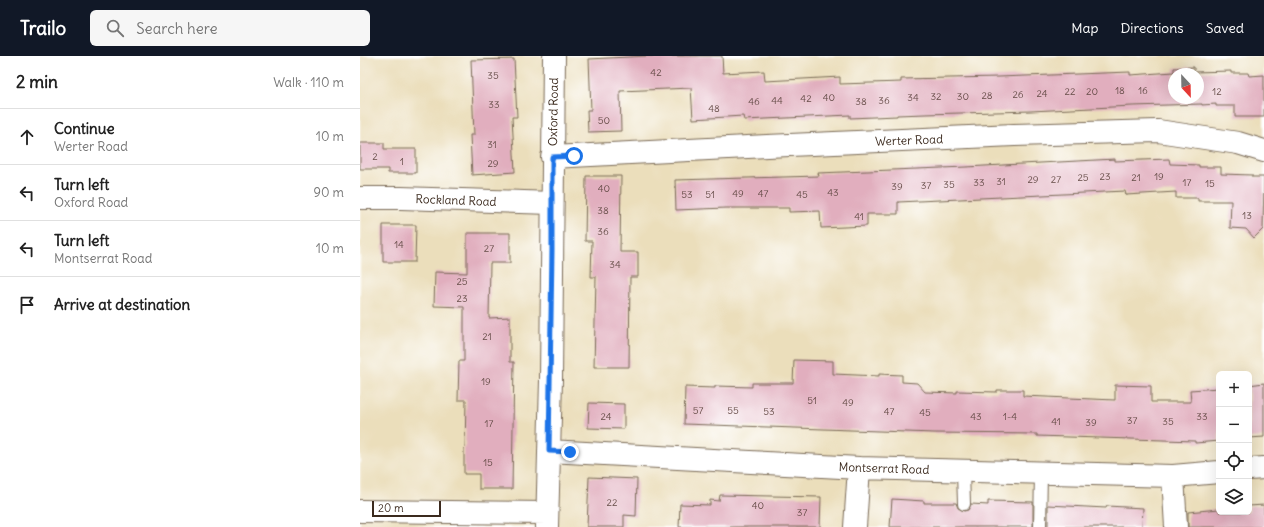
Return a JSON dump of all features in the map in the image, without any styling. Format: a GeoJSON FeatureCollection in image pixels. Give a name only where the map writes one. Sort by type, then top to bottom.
{"type":"FeatureCollection","features":[{"type":"Feature","properties":{"kind":"street","name":"Oxford Road"},"geometry":{"type":"LineString","coordinates":[[547,520],[554,56]]}},
{"type":"Feature","properties":{"kind":"street","name":"Werter Road"},"geometry":{"type":"LineString","coordinates":[[552,157],[775,145],[1158,131],[1238,143],[1264,151]]}},
{"type":"Feature","properties":{"kind":"street","name":"Rockland Road"},"geometry":{"type":"LineString","coordinates":[[360,198],[552,203]]}},
{"type":"Feature","properties":{"kind":"street","name":"Montserrat Road"},"geometry":{"type":"LineString","coordinates":[[549,451],[859,468],[1173,476],[1216,472]]}},
{"type":"Feature","properties":{"kind":"street"},"geometry":{"type":"LineString","coordinates":[[855,527],[859,468]]}},
{"type":"Feature","properties":{"kind":"street"},"geometry":{"type":"LineString","coordinates":[[1252,470],[1264,468]]}},
{"type":"Feature","properties":{"kind":"street"},"geometry":{"type":"LineString","coordinates":[[1173,476],[1176,527]]}},
{"type":"Feature","properties":{"kind":"street"},"geometry":{"type":"LineString","coordinates":[[360,511],[547,520]]}},
{"type":"Feature","properties":{"kind":"lane"},"geometry":{"type":"LineString","coordinates":[[963,471],[964,504]]}},
{"type":"Feature","properties":{"kind":"lane"},"geometry":{"type":"LineString","coordinates":[[1040,527],[1041,473]]}},
{"type":"Feature","properties":{"kind":"building"},"geometry":{"type":"Polygon","coordinates":[[[648,56],[722,56],[723,73],[764,71],[765,81],[840,77],[840,84],[901,82],[901,79],[1130,72],[1130,75],[1168,72],[1168,104],[1202,104],[850,118],[850,115],[744,120],[743,116],[693,119],[691,88],[620,91],[621,131],[588,132],[587,110],[591,110],[589,59],[648,56]]]}},
{"type":"Feature","properties":{"kind":"building"},"geometry":{"type":"Polygon","coordinates":[[[514,59],[517,117],[512,117],[515,172],[472,175],[470,135],[474,135],[471,60],[514,59]]]}},
{"type":"Feature","properties":{"kind":"building"},"geometry":{"type":"Polygon","coordinates":[[[1231,71],[1231,73],[1248,73],[1249,76],[1264,75],[1264,117],[1235,117],[1235,106],[1216,106],[1216,104],[1202,105],[1204,104],[1204,72],[1231,71]]]}},
{"type":"Feature","properties":{"kind":"building"},"geometry":{"type":"Polygon","coordinates":[[[360,143],[384,143],[384,149],[416,149],[416,173],[388,173],[388,169],[360,169],[360,143]]]}},
{"type":"Feature","properties":{"kind":"building"},"geometry":{"type":"Polygon","coordinates":[[[1115,159],[1115,161],[1169,159],[1170,164],[1199,165],[1199,167],[1221,167],[1221,174],[1264,177],[1263,229],[1254,238],[1246,229],[1230,228],[1231,201],[1198,201],[1198,198],[1176,198],[1176,192],[1126,195],[1125,191],[898,202],[898,214],[867,214],[867,226],[821,228],[820,211],[789,212],[789,208],[676,210],[675,180],[819,176],[818,173],[1115,159]]]}},
{"type":"Feature","properties":{"kind":"building"},"geometry":{"type":"Polygon","coordinates":[[[586,176],[621,176],[620,252],[638,252],[638,277],[630,277],[629,367],[594,367],[596,277],[591,277],[592,241],[585,241],[586,176]]]}},
{"type":"Feature","properties":{"kind":"building"},"geometry":{"type":"Polygon","coordinates":[[[383,225],[416,225],[415,262],[383,262],[383,225]]]}},
{"type":"Feature","properties":{"kind":"building"},"geometry":{"type":"Polygon","coordinates":[[[467,233],[510,233],[510,263],[490,263],[489,318],[510,317],[510,362],[514,362],[512,489],[479,489],[479,474],[464,474],[466,400],[458,400],[459,361],[464,361],[464,307],[434,306],[435,272],[467,273],[467,233]]]}},
{"type":"Feature","properties":{"kind":"building"},"geometry":{"type":"Polygon","coordinates":[[[794,360],[833,361],[833,374],[879,376],[879,374],[902,375],[902,382],[917,383],[925,392],[957,393],[957,391],[997,392],[997,390],[1023,390],[1023,396],[1115,400],[1115,385],[1151,386],[1151,402],[1191,402],[1190,390],[1216,388],[1216,441],[1195,443],[1195,441],[1037,436],[1037,434],[934,433],[684,424],[685,387],[752,387],[752,383],[793,383],[794,360]]]}},
{"type":"Feature","properties":{"kind":"building"},"geometry":{"type":"Polygon","coordinates":[[[1264,383],[1264,437],[1252,438],[1252,385],[1264,383]]]}},
{"type":"Feature","properties":{"kind":"building"},"geometry":{"type":"Polygon","coordinates":[[[589,403],[624,404],[624,429],[588,428],[589,403]]]}},
{"type":"Feature","properties":{"kind":"building"},"geometry":{"type":"Polygon","coordinates":[[[589,477],[637,479],[636,516],[624,515],[624,527],[587,527],[589,477]]]}},
{"type":"Feature","properties":{"kind":"building"},"geometry":{"type":"Polygon","coordinates":[[[720,495],[821,497],[820,527],[679,527],[680,504],[710,505],[710,500],[719,501],[720,495]]]}},
{"type":"Feature","properties":{"kind":"building"},"geometry":{"type":"Polygon","coordinates":[[[892,499],[924,501],[924,503],[956,503],[958,508],[964,511],[968,510],[971,504],[988,505],[988,501],[1033,502],[1033,527],[890,527],[892,499]]]}},
{"type":"Feature","properties":{"kind":"building"},"geometry":{"type":"Polygon","coordinates":[[[1048,505],[1143,508],[1142,527],[1048,527],[1048,505]]]}},
{"type":"Feature","properties":{"kind":"building"},"geometry":{"type":"Polygon","coordinates":[[[1264,505],[1264,527],[1188,527],[1188,512],[1216,509],[1216,515],[1252,515],[1252,506],[1264,505]]]}},
{"type":"Feature","properties":{"kind":"route"},"geometry":{"type":"LineString","coordinates":[[570,452],[549,451],[551,380],[552,157],[574,156]]}}]}
